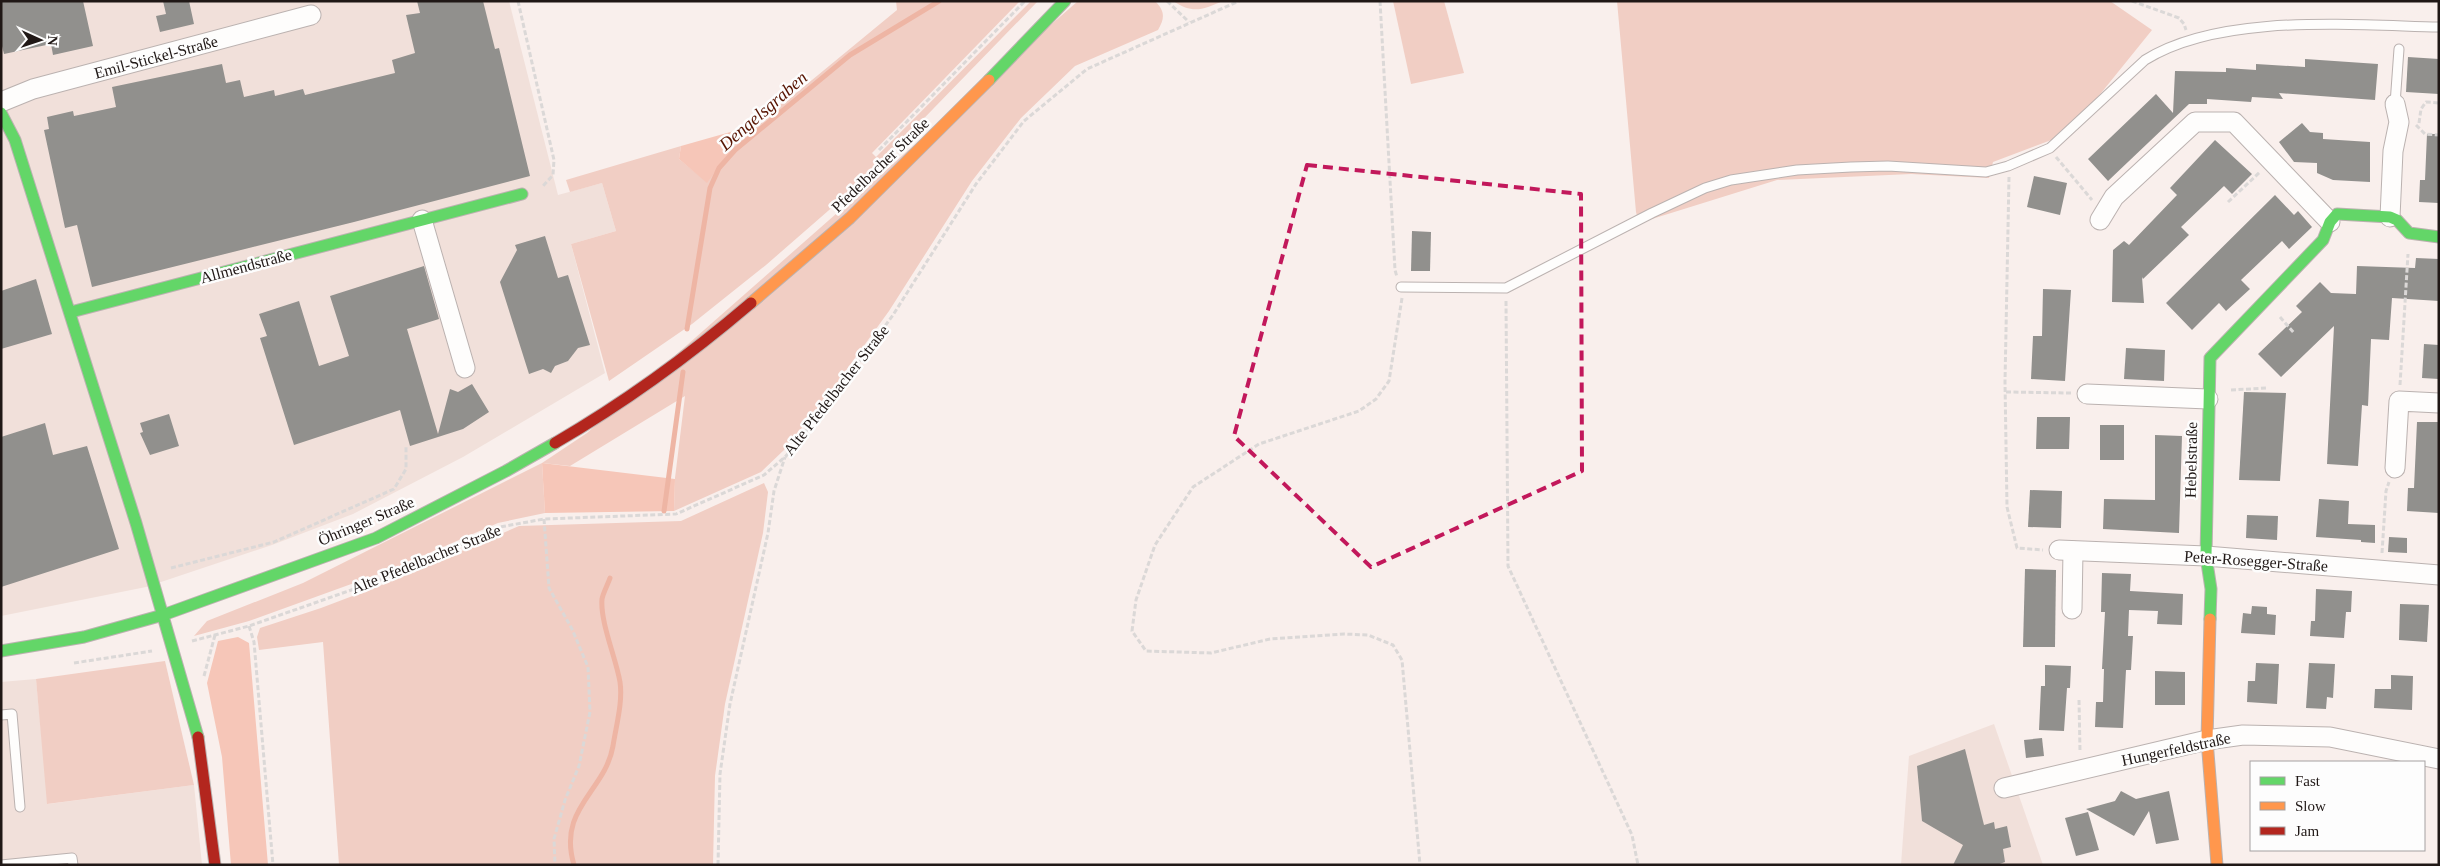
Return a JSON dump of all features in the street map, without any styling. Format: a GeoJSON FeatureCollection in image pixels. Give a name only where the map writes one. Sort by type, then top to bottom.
{"type":"FeatureCollection","features":[{"type":"Feature","properties":{"kind":"street","name":"Pfedelbacher Straße"},"geometry":{"type":"LineString","coordinates":[[707,340],[780,280],[850,218],[982,88],[1065,1]]}},
{"type":"Feature","properties":{"kind":"street","name":"Emil-Stickel-Straße"},"geometry":{"type":"LineString","coordinates":[[1,102],[33,89],[311,15]]}},
{"type":"Feature","properties":{"kind":"street"},"geometry":{"type":"LineString","coordinates":[[2390,217],[2393,151],[2399,122],[2396,104]]}},
{"type":"Feature","properties":{"kind":"street"},"geometry":{"type":"LineString","coordinates":[[1,113],[15,140],[71,312],[164,615],[197,732],[215,865]]}},
{"type":"Feature","properties":{"kind":"street"},"geometry":{"type":"LineString","coordinates":[[2100,220],[2114,197],[2195,122],[2234,122],[2330,222],[2337,214],[2390,217],[2397,220],[2409,234],[2439,237]]}},
{"type":"Feature","properties":{"kind":"street","name":"Allmendstraße"},"geometry":{"type":"LineString","coordinates":[[71,312],[522,194]]}},
{"type":"Feature","properties":{"kind":"street"},"geometry":{"type":"LineString","coordinates":[[422,220],[465,368]]}},
{"type":"Feature","properties":{"kind":"street","name":"Hebelstraße"},"geometry":{"type":"LineString","coordinates":[[2217,865],[2206,740],[2211,589],[2206,556],[2210,358],[2323,240],[2330,222]]}},
{"type":"Feature","properties":{"kind":"street","name":"Öhringer Straße"},"geometry":{"type":"LineString","coordinates":[[1,651],[84,637],[164,615],[376,538],[506,471],[582,427],[707,340]]}},
{"type":"Feature","properties":{"kind":"street"},"geometry":{"type":"LineString","coordinates":[[2087,394],[2208,394]]}},
{"type":"Feature","properties":{"kind":"street"},"geometry":{"type":"LineString","coordinates":[[2395,468],[2399,401],[2439,403]]}},
{"type":"Feature","properties":{"kind":"street"},"geometry":{"type":"LineString","coordinates":[[2066,551],[2072,609]]}},
{"type":"Feature","properties":{"kind":"street","name":"Peter-Rosegger-Straße"},"geometry":{"type":"LineString","coordinates":[[2066,551],[2206,556],[2439,575]]}},
{"type":"Feature","properties":{"kind":"street","name":"Hungerfeldstraße"},"geometry":{"type":"LineString","coordinates":[[2004,788],[2206,740],[2243,735],[2330,737],[2439,759]]}},
{"type":"Feature","properties":{"kind":"lane"},"geometry":{"type":"LineString","coordinates":[[1400,287],[1506,288],[1652,213],[1705,188],[1731,180],[1797,170],[1851,167],[1888,166],[1986,172],[2008,166],[2050,148],[2145,60],[2160,50],[2188,40],[2245,29],[2318,25],[2439,27]]}},
{"type":"Feature","properties":{"kind":"lane"},"geometry":{"type":"LineString","coordinates":[[2396,104],[2399,50]]}},
{"type":"Feature","properties":{"kind":"lane"},"geometry":{"type":"LineString","coordinates":[[1,715],[12,714],[20,807]]}},
{"type":"Feature","properties":{"kind":"lane"},"geometry":{"type":"LineString","coordinates":[[1,865],[72,858],[73,865]]}},
{"type":"Feature","properties":{"kind":"path"},"geometry":{"type":"LineString","coordinates":[[518,1],[554,160],[553,174],[543,186],[522,194]]}},
{"type":"Feature","properties":{"kind":"path"},"geometry":{"type":"LineString","coordinates":[[879,150],[1025,1]]}},
{"type":"Feature","properties":{"kind":"path"},"geometry":{"type":"LineString","coordinates":[[1167,1],[1189,22]]}},
{"type":"Feature","properties":{"kind":"path","name":"Alte Pfedelbacher Straße"},"geometry":{"type":"LineString","coordinates":[[72,663],[173,647],[249,626],[391,576],[500,527],[544,518],[676,514],[764,475],[786,456],[831,400],[893,315],[976,184],[1024,121],[1086,69],[1240,1]]}},
{"type":"Feature","properties":{"kind":"path"},"geometry":{"type":"LineString","coordinates":[[1380,1],[1395,270],[1402,299],[1389,381],[1376,399],[1359,411],[1259,444],[1193,487],[1156,545],[1136,600],[1132,631],[1146,651],[1211,653],[1270,639],[1344,634],[1368,635],[1393,645],[1402,660],[1420,865]]}},
{"type":"Feature","properties":{"kind":"path"},"geometry":{"type":"LineString","coordinates":[[2132,1],[2179,18],[2184,24],[2188,40]]}},
{"type":"Feature","properties":{"kind":"path"},"geometry":{"type":"LineString","coordinates":[[2420,123],[2421,109],[2426,102],[2439,102]]}},
{"type":"Feature","properties":{"kind":"path"},"geometry":{"type":"LineString","coordinates":[[2414,123],[2425,134],[2439,135]]}},
{"type":"Feature","properties":{"kind":"path"},"geometry":{"type":"LineString","coordinates":[[2050,148],[2092,199],[2100,220]]}},
{"type":"Feature","properties":{"kind":"path"},"geometry":{"type":"LineString","coordinates":[[2228,202],[2272,162]]}},
{"type":"Feature","properties":{"kind":"path"},"geometry":{"type":"LineString","coordinates":[[2008,166],[2006,392],[2008,507],[2017,548],[2066,551]]}},
{"type":"Feature","properties":{"kind":"path"},"geometry":{"type":"LineString","coordinates":[[2399,401],[2409,234]]}},
{"type":"Feature","properties":{"kind":"path"},"geometry":{"type":"LineString","coordinates":[[1506,288],[1508,566],[1632,835],[1638,865]]}},
{"type":"Feature","properties":{"kind":"path"},"geometry":{"type":"LineString","coordinates":[[2208,394],[2267,388]]}},
{"type":"Feature","properties":{"kind":"path"},"geometry":{"type":"LineString","coordinates":[[2006,392],[2087,394]]}},
{"type":"Feature","properties":{"kind":"path"},"geometry":{"type":"LineString","coordinates":[[151,573],[274,542],[394,489],[406,469],[406,445]]}},
{"type":"Feature","properties":{"kind":"path"},"geometry":{"type":"LineString","coordinates":[[718,865],[720,774],[730,704],[768,533],[774,491],[786,456]]}},
{"type":"Feature","properties":{"kind":"path"},"geometry":{"type":"LineString","coordinates":[[2381,571],[2386,491],[2395,468]]}},
{"type":"Feature","properties":{"kind":"path"},"geometry":{"type":"LineString","coordinates":[[544,518],[549,588],[572,629],[588,667],[590,712],[579,766],[564,800],[554,839],[555,865]]}},
{"type":"Feature","properties":{"kind":"path"},"geometry":{"type":"LineString","coordinates":[[249,626],[254,642],[273,865]]}},
{"type":"Feature","properties":{"kind":"path"},"geometry":{"type":"LineString","coordinates":[[2079,700],[2081,770]]}},
{"type":"Feature","properties":{"kind":"highlighted area"},"geometry":{"type":"Polygon","coordinates":[[[1307,165],[1581,194],[1582,471],[1371,567],[1234,436],[1307,165]]]}},
{"type":"Feature","properties":{"kind":"shaded area"},"geometry":{"type":"Polygon","coordinates":[[[1,1],[509,1],[558,195],[602,183],[616,231],[571,244],[605,373],[463,457],[353,514],[272,545],[146,587],[1,616],[1,1]]]}},
{"type":"Feature","properties":{"kind":"shaded area"},"geometry":{"type":"Polygon","coordinates":[[[896,1],[1020,1],[872,153],[876,157],[1031,1],[1038,1],[900,143],[836,204],[766,265],[692,324],[609,381],[571,244],[616,231],[602,183],[570,192],[566,180],[681,146],[679,159],[707,182],[748,127],[795,94],[897,10],[896,1]]]}},
{"type":"Feature","properties":{"kind":"shaded area"},"geometry":{"type":"Polygon","coordinates":[[[1078,1],[1155,1],[1158,5],[1163,15],[1158,30],[1075,66],[1021,118],[972,181],[889,311],[826,398],[784,450],[761,472],[674,511],[675,478],[685,396],[570,466],[542,463],[587,433],[1078,1]]]}},
{"type":"Feature","properties":{"kind":"shaded area"},"geometry":{"type":"Polygon","coordinates":[[[1173,1],[1223,1],[1209,7],[1192,9],[1173,1]]]}},
{"type":"Feature","properties":{"kind":"shaded area"},"geometry":{"type":"Polygon","coordinates":[[[1393,1],[1444,1],[1464,73],[1411,84],[1393,1]]]}},
{"type":"Feature","properties":{"kind":"shaded area"},"geometry":{"type":"Polygon","coordinates":[[[1617,1],[2110,1],[2152,30],[2093,103],[2054,139],[1993,162],[1989,178],[1911,174],[1777,180],[1639,223],[1636,212],[1617,1]]]}},
{"type":"Feature","properties":{"kind":"shaded area"},"geometry":{"type":"Polygon","coordinates":[[[748,127],[707,183],[679,159],[681,146],[748,127]]]}},
{"type":"Feature","properties":{"kind":"shaded area"},"geometry":{"type":"Polygon","coordinates":[[[542,463],[545,513],[498,523],[390,570],[249,621],[194,636],[207,621],[303,583],[542,463]]]}},
{"type":"Feature","properties":{"kind":"shaded area"},"geometry":{"type":"Polygon","coordinates":[[[542,463],[675,479],[674,511],[545,513],[542,463]]]}},
{"type":"Feature","properties":{"kind":"shaded area"},"geometry":{"type":"Polygon","coordinates":[[[764,483],[768,492],[763,533],[725,704],[715,776],[713,865],[339,865],[323,642],[259,650],[257,637],[260,628],[321,608],[392,581],[519,526],[681,521],[764,483]]]}},
{"type":"Feature","properties":{"kind":"shaded area"},"geometry":{"type":"Polygon","coordinates":[[[238,637],[249,643],[268,865],[231,865],[222,757],[207,683],[218,641],[238,637]]]}},
{"type":"Feature","properties":{"kind":"shaded area"},"geometry":{"type":"Polygon","coordinates":[[[165,661],[194,785],[47,804],[36,679],[165,661]]]}},
{"type":"Feature","properties":{"kind":"shaded area"},"geometry":{"type":"Polygon","coordinates":[[[36,679],[48,804],[194,785],[202,865],[1,865],[1,682],[36,679]]]}},
{"type":"Feature","properties":{"kind":"shaded area"},"geometry":{"type":"Polygon","coordinates":[[[1994,724],[2043,865],[1901,865],[1909,756],[1994,724]]]}},
{"type":"Feature","properties":{"kind":"building"},"geometry":{"type":"Polygon","coordinates":[[[1,1],[83,1],[93,46],[53,55],[51,44],[4,54],[1,42],[1,1]]]}},
{"type":"Feature","properties":{"kind":"building"},"geometry":{"type":"Polygon","coordinates":[[[163,1],[189,1],[194,24],[160,32],[156,16],[166,14],[163,1]]]}},
{"type":"Feature","properties":{"kind":"building"},"geometry":{"type":"Polygon","coordinates":[[[417,1],[483,1],[495,49],[499,48],[530,176],[92,287],[77,225],[65,228],[44,130],[49,129],[47,117],[73,111],[74,116],[116,107],[112,87],[222,64],[226,83],[240,80],[244,97],[274,90],[275,96],[303,89],[305,95],[395,73],[392,60],[415,53],[406,15],[420,13],[417,1]]]}},
{"type":"Feature","properties":{"kind":"building"},"geometry":{"type":"Polygon","coordinates":[[[2408,57],[2439,59],[2439,94],[2406,92],[2408,57]]]}},
{"type":"Feature","properties":{"kind":"building"},"geometry":{"type":"Polygon","coordinates":[[[2305,59],[2378,64],[2375,100],[2279,93],[2283,99],[2252,97],[2251,102],[2207,99],[2207,104],[2189,104],[2108,181],[2088,159],[2156,94],[2173,113],[2175,71],[2226,72],[2226,68],[2256,70],[2256,64],[2305,67],[2305,59]]]}},
{"type":"Feature","properties":{"kind":"building"},"geometry":{"type":"Polygon","coordinates":[[[2302,123],[2310,132],[2323,133],[2323,139],[2370,142],[2370,182],[2333,180],[2317,173],[2317,163],[2294,162],[2279,142],[2302,123]]]}},
{"type":"Feature","properties":{"kind":"building"},"geometry":{"type":"Polygon","coordinates":[[[2427,134],[2439,134],[2439,203],[2419,202],[2420,180],[2425,180],[2427,134]]]}},
{"type":"Feature","properties":{"kind":"building"},"geometry":{"type":"Polygon","coordinates":[[[2215,140],[2252,174],[2232,194],[2224,186],[2181,227],[2189,235],[2143,279],[2142,277],[2144,303],[2112,302],[2113,250],[2124,241],[2129,245],[2177,195],[2170,188],[2215,140]]]}},
{"type":"Feature","properties":{"kind":"building"},"geometry":{"type":"Polygon","coordinates":[[[2034,176],[2067,183],[2060,215],[2027,207],[2034,176]]]}},
{"type":"Feature","properties":{"kind":"building"},"geometry":{"type":"Polygon","coordinates":[[[2275,195],[2294,215],[2298,211],[2312,227],[2289,249],[2282,241],[2241,280],[2250,289],[2226,311],[2219,303],[2192,330],[2166,303],[2275,195]]]}},
{"type":"Feature","properties":{"kind":"building"},"geometry":{"type":"Polygon","coordinates":[[[1412,231],[1431,232],[1430,271],[1411,271],[1412,231]]]}},
{"type":"Feature","properties":{"kind":"building"},"geometry":{"type":"Polygon","coordinates":[[[545,236],[558,278],[568,275],[590,345],[578,348],[568,361],[555,366],[551,373],[543,369],[529,374],[500,282],[517,250],[515,245],[545,236]]]}},
{"type":"Feature","properties":{"kind":"building"},"geometry":{"type":"Polygon","coordinates":[[[2416,258],[2439,259],[2439,301],[2392,298],[2389,340],[2371,339],[2368,406],[2362,405],[2358,466],[2327,464],[2334,326],[2281,377],[2258,354],[2302,312],[2296,306],[2320,282],[2331,293],[2356,294],[2357,266],[2415,268],[2416,258]]]}},
{"type":"Feature","properties":{"kind":"building"},"geometry":{"type":"Polygon","coordinates":[[[424,266],[439,319],[407,329],[438,434],[450,389],[458,392],[472,384],[489,412],[463,429],[410,446],[400,410],[294,445],[260,338],[267,336],[259,314],[299,301],[319,366],[349,356],[330,296],[424,266]]]}},
{"type":"Feature","properties":{"kind":"building"},"geometry":{"type":"Polygon","coordinates":[[[36,279],[52,334],[1,349],[1,291],[36,279]]]}},
{"type":"Feature","properties":{"kind":"building"},"geometry":{"type":"Polygon","coordinates":[[[2043,289],[2071,290],[2065,381],[2031,379],[2033,336],[2042,336],[2043,289]]]}},
{"type":"Feature","properties":{"kind":"building"},"geometry":{"type":"Polygon","coordinates":[[[2424,344],[2439,345],[2439,379],[2422,378],[2424,344]]]}},
{"type":"Feature","properties":{"kind":"building"},"geometry":{"type":"Polygon","coordinates":[[[2126,348],[2165,350],[2164,381],[2124,379],[2126,348]]]}},
{"type":"Feature","properties":{"kind":"building"},"geometry":{"type":"Polygon","coordinates":[[[2244,392],[2286,393],[2280,481],[2239,480],[2244,392]]]}},
{"type":"Feature","properties":{"kind":"building"},"geometry":{"type":"Polygon","coordinates":[[[169,414],[179,446],[150,455],[140,433],[143,432],[140,423],[169,414]]]}},
{"type":"Feature","properties":{"kind":"building"},"geometry":{"type":"Polygon","coordinates":[[[2037,417],[2070,417],[2069,449],[2036,449],[2037,417]]]}},
{"type":"Feature","properties":{"kind":"building"},"geometry":{"type":"Polygon","coordinates":[[[2417,422],[2439,422],[2439,513],[2407,511],[2408,488],[2414,488],[2417,422]]]}},
{"type":"Feature","properties":{"kind":"building"},"geometry":{"type":"Polygon","coordinates":[[[45,423],[53,455],[87,446],[119,549],[1,587],[1,437],[45,423]]]}},
{"type":"Feature","properties":{"kind":"building"},"geometry":{"type":"Polygon","coordinates":[[[2100,425],[2124,425],[2124,460],[2100,460],[2100,425]]]}},
{"type":"Feature","properties":{"kind":"building"},"geometry":{"type":"Polygon","coordinates":[[[2155,435],[2182,436],[2179,533],[2103,529],[2104,499],[2155,500],[2155,435]]]}},
{"type":"Feature","properties":{"kind":"building"},"geometry":{"type":"Polygon","coordinates":[[[2030,490],[2062,491],[2061,528],[2028,527],[2030,490]]]}},
{"type":"Feature","properties":{"kind":"building"},"geometry":{"type":"Polygon","coordinates":[[[2319,499],[2349,501],[2348,524],[2375,525],[2375,543],[2361,542],[2361,540],[2316,537],[2319,499]]]}},
{"type":"Feature","properties":{"kind":"building"},"geometry":{"type":"Polygon","coordinates":[[[2247,515],[2278,516],[2277,540],[2246,538],[2247,515]]]}},
{"type":"Feature","properties":{"kind":"building"},"geometry":{"type":"Polygon","coordinates":[[[2389,537],[2407,538],[2407,553],[2388,552],[2389,537]]]}},
{"type":"Feature","properties":{"kind":"building"},"geometry":{"type":"Polygon","coordinates":[[[2025,569],[2056,570],[2055,647],[2023,647],[2025,569]]]}},
{"type":"Feature","properties":{"kind":"building"},"geometry":{"type":"Polygon","coordinates":[[[2102,573],[2131,574],[2130,591],[2183,594],[2182,625],[2157,624],[2158,611],[2129,610],[2128,636],[2133,636],[2131,670],[2126,670],[2123,728],[2095,727],[2096,702],[2103,702],[2104,669],[2102,669],[2105,612],[2101,612],[2102,573]]]}},
{"type":"Feature","properties":{"kind":"building"},"geometry":{"type":"Polygon","coordinates":[[[2316,589],[2352,591],[2351,612],[2346,612],[2344,638],[2310,636],[2311,621],[2315,621],[2316,589]]]}},
{"type":"Feature","properties":{"kind":"building"},"geometry":{"type":"Polygon","coordinates":[[[2400,604],[2429,605],[2427,642],[2399,640],[2400,604]]]}},
{"type":"Feature","properties":{"kind":"building"},"geometry":{"type":"Polygon","coordinates":[[[2252,606],[2267,607],[2267,614],[2276,615],[2275,635],[2241,633],[2243,613],[2251,614],[2252,606]]]}},
{"type":"Feature","properties":{"kind":"building"},"geometry":{"type":"Polygon","coordinates":[[[2256,663],[2279,664],[2277,704],[2247,702],[2248,681],[2255,681],[2256,663]]]}},
{"type":"Feature","properties":{"kind":"building"},"geometry":{"type":"Polygon","coordinates":[[[2309,663],[2335,664],[2333,698],[2327,697],[2326,709],[2306,708],[2309,663]]]}},
{"type":"Feature","properties":{"kind":"building"},"geometry":{"type":"Polygon","coordinates":[[[2045,665],[2071,666],[2070,688],[2067,688],[2064,731],[2039,730],[2041,686],[2045,686],[2045,665]]]}},
{"type":"Feature","properties":{"kind":"building"},"geometry":{"type":"Polygon","coordinates":[[[2155,671],[2185,672],[2185,705],[2155,705],[2155,671]]]}},
{"type":"Feature","properties":{"kind":"building"},"geometry":{"type":"Polygon","coordinates":[[[2391,675],[2413,676],[2412,710],[2374,708],[2375,689],[2391,689],[2391,675]]]}},
{"type":"Feature","properties":{"kind":"building"},"geometry":{"type":"Polygon","coordinates":[[[2042,738],[2044,756],[2026,758],[2024,740],[2042,738]]]}},
{"type":"Feature","properties":{"kind":"building"},"geometry":{"type":"Polygon","coordinates":[[[1965,749],[1984,825],[1994,822],[1995,829],[2007,826],[2011,847],[2003,849],[2005,862],[1997,865],[1953,865],[1963,845],[1922,821],[1917,766],[1965,749]]]}},
{"type":"Feature","properties":{"kind":"building"},"geometry":{"type":"Polygon","coordinates":[[[2121,791],[2136,799],[2169,791],[2179,840],[2156,844],[2149,811],[2134,836],[2086,809],[2115,801],[2121,791]]]}},
{"type":"Feature","properties":{"kind":"building"},"geometry":{"type":"Polygon","coordinates":[[[2088,812],[2099,850],[2076,856],[2065,818],[2088,812]]]}},
{"type":"Feature","properties":{"kind":"waterway","name":"Dengelsgraben"},"geometry":{"type":"LineString","coordinates":[[687,329],[710,188],[719,168],[735,150],[850,55],[939,1]]}},
{"type":"Feature","properties":{"kind":"waterway","name":"Dengelsgraben"},"geometry":{"type":"LineString","coordinates":[[664,511],[683,372]]}},
{"type":"Feature","properties":{"kind":"waterway","name":"Dengelsgraben"},"geometry":{"type":"LineString","coordinates":[[574,865],[570,845],[572,829],[577,814],[608,762],[613,746],[620,706],[620,682],[602,608],[602,599],[610,578]]}},
{"type":"Feature","properties":{"kind":"traffic: fast"},"geometry":{"type":"LineString","coordinates":[[989,80],[1065,1]]}},
{"type":"Feature","properties":{"kind":"traffic: fast"},"geometry":{"type":"LineString","coordinates":[[1,113],[15,140],[136,523],[198,737]]}},
{"type":"Feature","properties":{"kind":"traffic: fast"},"geometry":{"type":"LineString","coordinates":[[71,312],[522,194]]}},
{"type":"Feature","properties":{"kind":"traffic: fast"},"geometry":{"type":"LineString","coordinates":[[2210,619],[2211,589],[2206,556],[2210,358],[2323,240],[2330,222],[2337,214],[2390,217],[2397,220],[2409,233],[2439,237]]}},
{"type":"Feature","properties":{"kind":"traffic: fast"},"geometry":{"type":"LineString","coordinates":[[1,651],[84,637],[163,615],[376,538],[506,471],[555,443]]}},
{"type":"Feature","properties":{"kind":"traffic: slow"},"geometry":{"type":"LineString","coordinates":[[751,303],[850,218],[989,80]]}},
{"type":"Feature","properties":{"kind":"traffic: slow"},"geometry":{"type":"LineString","coordinates":[[2210,619],[2207,740],[2217,865]]}},
{"type":"Feature","properties":{"kind":"traffic: jam"},"geometry":{"type":"LineString","coordinates":[[555,443],[606,412],[656,378],[751,303]]}},
{"type":"Feature","properties":{"kind":"traffic: jam"},"geometry":{"type":"LineString","coordinates":[[198,737],[215,865]]}}]}
